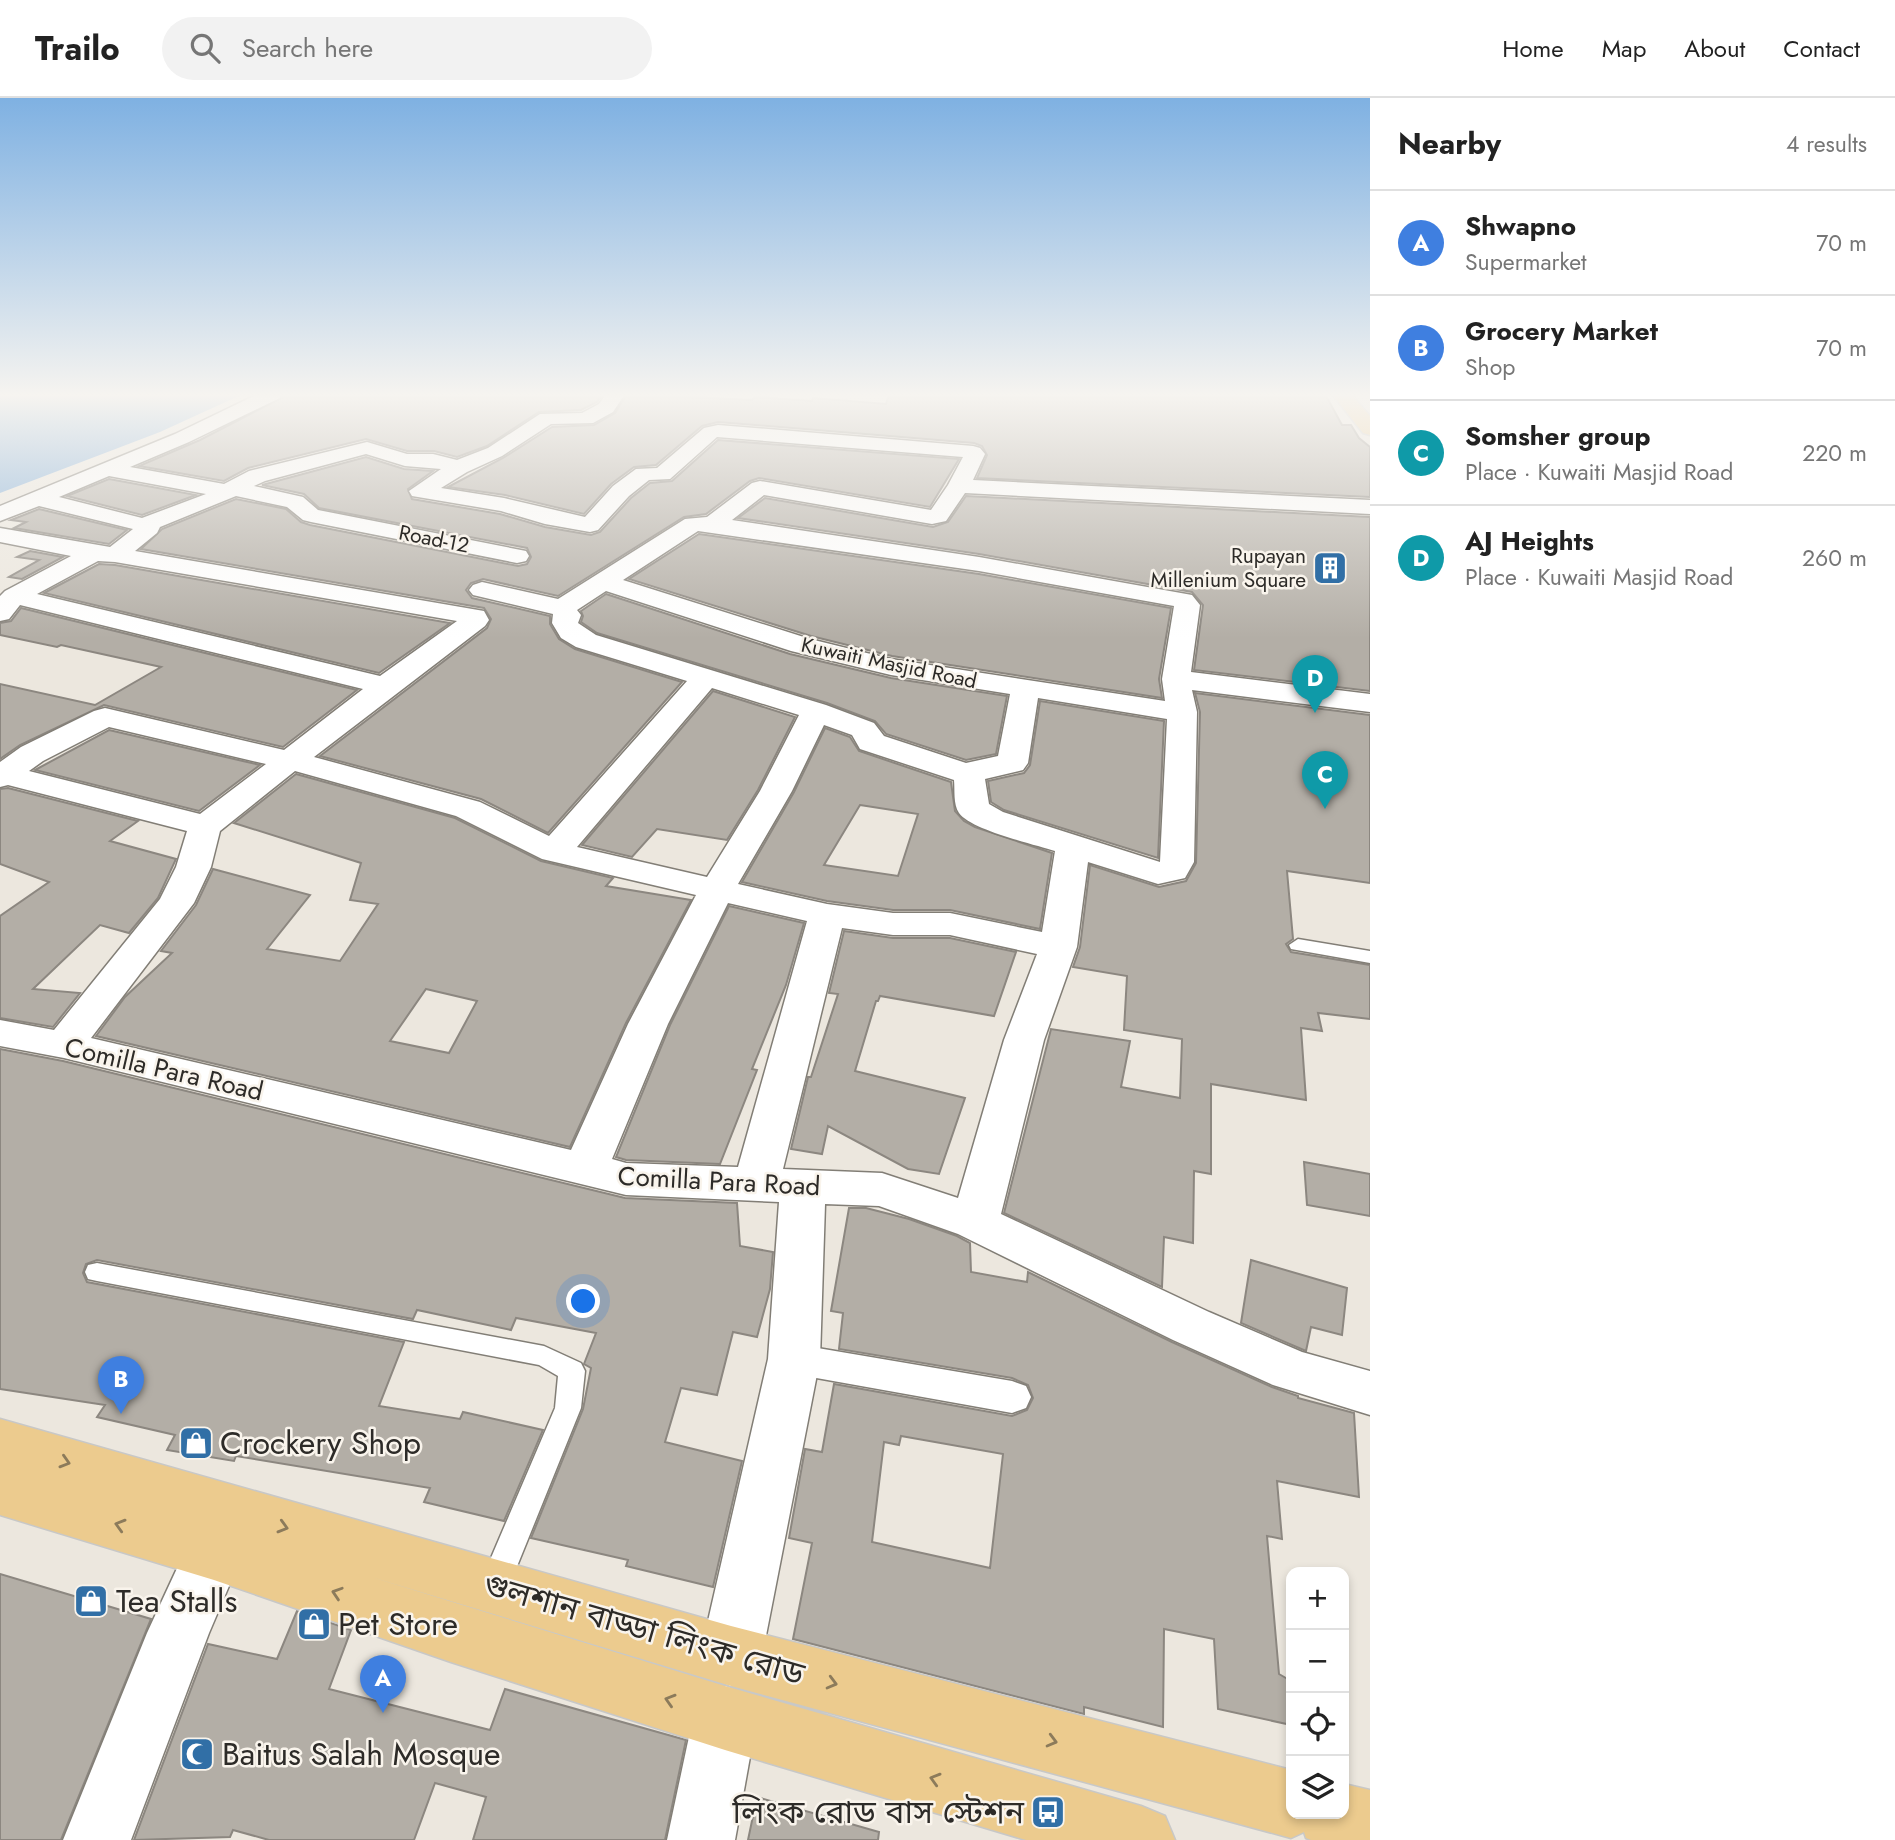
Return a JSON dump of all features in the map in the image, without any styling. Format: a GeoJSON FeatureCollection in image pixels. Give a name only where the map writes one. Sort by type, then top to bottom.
{"type":"FeatureCollection","features":[{"type":"Feature","properties":{"kind":"main road","name":"গুলশান বাড্ডা লিংক রোড"},"geometry":{"type":"LineString","coordinates":[[0,1442],[494,1586],[728,1687],[1142,1840]]}},
{"type":"Feature","properties":{"kind":"main road","name":"গুলশান বাড্ডা লিংক রোড"},"geometry":{"type":"LineString","coordinates":[[0,1490],[214,1553],[451,1633],[728,1687],[1286,1803]]}},
{"type":"Feature","properties":{"kind":"main road"},"geometry":{"type":"LineString","coordinates":[[1349,1819],[1370,1824]]}},
{"type":"Feature","properties":{"kind":"street"},"geometry":{"type":"LineString","coordinates":[[0,514],[88,475]]}},
{"type":"Feature","properties":{"kind":"street","name":"Road-12"},"geometry":{"type":"LineString","coordinates":[[135,475],[224,493],[295,502],[311,515],[517,556]]}},
{"type":"Feature","properties":{"kind":"street"},"geometry":{"type":"LineString","coordinates":[[144,525],[224,493],[260,475]]}},
{"type":"Feature","properties":{"kind":"street"},"geometry":{"type":"LineString","coordinates":[[446,475],[420,491],[504,505],[545,517],[590,525],[621,491],[642,475]]}},
{"type":"Feature","properties":{"kind":"street"},"geometry":{"type":"LineString","coordinates":[[712,524],[760,488],[938,516],[964,475]]}},
{"type":"Feature","properties":{"kind":"street"},"geometry":{"type":"LineString","coordinates":[[959,486],[1370,507]]}},
{"type":"Feature","properties":{"kind":"street"},"geometry":{"type":"LineString","coordinates":[[6,604],[105,554],[149,528],[35,498]]}},
{"type":"Feature","properties":{"kind":"street"},"geometry":{"type":"LineString","coordinates":[[452,612],[482,590],[517,556],[545,517]]}},
{"type":"Feature","properties":{"kind":"street"},"geometry":{"type":"LineString","coordinates":[[562,608],[693,524],[712,524],[979,564],[1183,600],[1187,605],[1177,679],[1182,712],[1177,862],[1173,871],[1158,873],[991,819],[973,809],[969,775]]}},
{"type":"Feature","properties":{"kind":"street"},"geometry":{"type":"LineString","coordinates":[[0,535],[452,612],[475,617],[476,620],[385,686],[206,826],[200,837],[198,852],[186,886],[176,903],[64,1045]]}},
{"type":"Feature","properties":{"kind":"street","name":"Kuwaiti Masjid Road"},"geometry":{"type":"LineString","coordinates":[[604,582],[814,648],[891,667],[1025,690],[1182,712]]}},
{"type":"Feature","properties":{"kind":"street"},"geometry":{"type":"LineString","coordinates":[[482,590],[562,608],[568,615],[565,623],[571,632],[586,641],[817,710],[863,729],[871,742],[881,747],[969,775],[981,768],[1013,763],[1025,690]]}},
{"type":"Feature","properties":{"kind":"street"},"geometry":{"type":"LineString","coordinates":[[6,604],[385,686]]}},
{"type":"Feature","properties":{"kind":"street"},"geometry":{"type":"LineString","coordinates":[[554,852],[706,676]]}},
{"type":"Feature","properties":{"kind":"street"},"geometry":{"type":"LineString","coordinates":[[1177,679],[1370,703]]}},
{"type":"Feature","properties":{"kind":"street"},"geometry":{"type":"LineString","coordinates":[[585,1170],[648,1024],[716,891],[776,791],[817,710]]}},
{"type":"Feature","properties":{"kind":"street"},"geometry":{"type":"LineString","coordinates":[[1,765],[32,754],[105,717],[289,760],[468,809],[554,852],[827,915],[893,924],[950,924],[1058,947]]}},
{"type":"Feature","properties":{"kind":"street"},"geometry":{"type":"LineString","coordinates":[[1,765],[206,826]]}},
{"type":"Feature","properties":{"kind":"street"},"geometry":{"type":"LineString","coordinates":[[975,1222],[1024,1040],[1058,947],[1073,847]]}},
{"type":"Feature","properties":{"kind":"street"},"geometry":{"type":"LineString","coordinates":[[701,1840],[728,1687],[794,1359],[780,1186],[827,915]]}},
{"type":"Feature","properties":{"kind":"street","name":"Comilla Para Road"},"geometry":{"type":"LineString","coordinates":[[0,1033],[64,1045],[626,1179],[881,1190],[975,1222],[1191,1326],[1291,1370],[1370,1393]]}},
{"type":"Feature","properties":{"kind":"street"},"geometry":{"type":"LineString","coordinates":[[794,1359],[1012,1397]]}},
{"type":"Feature","properties":{"kind":"street"},"geometry":{"type":"LineString","coordinates":[[97,1840],[178,1633],[214,1553]]}},
{"type":"Feature","properties":{"kind":"lane"},"geometry":{"type":"LineString","coordinates":[[1298,945],[1370,957]]}},
{"type":"Feature","properties":{"kind":"lane"},"geometry":{"type":"LineString","coordinates":[[97,1272],[544,1356],[572,1371],[568,1408],[494,1586]]}},
{"type":"Feature","properties":{"kind":"water"},"geometry":{"type":"Polygon","coordinates":[[[0,475],[46,475],[0,493],[0,475]]]}},
{"type":"Feature","properties":{"kind":"building"},"geometry":{"type":"Polygon","coordinates":[[[192,475],[235,475],[224,481],[192,475]]]}},
{"type":"Feature","properties":{"kind":"building"},"geometry":{"type":"Polygon","coordinates":[[[298,475],[427,475],[408,489],[412,499],[500,514],[545,527],[591,535],[600,532],[631,498],[650,483],[672,481],[678,475],[949,475],[930,507],[759,478],[750,481],[706,514],[684,517],[558,596],[483,579],[471,583],[466,590],[472,598],[550,616],[550,624],[559,639],[575,649],[682,682],[548,833],[481,799],[320,756],[487,628],[491,619],[484,608],[141,549],[162,529],[236,499],[286,509],[301,522],[310,525],[518,566],[527,564],[531,557],[527,548],[319,508],[304,494],[262,485],[298,475]]]}},
{"type":"Feature","properties":{"kind":"building"},"geometry":{"type":"Polygon","coordinates":[[[470,475],[623,475],[611,484],[584,514],[505,495],[448,487],[470,475]]]}},
{"type":"Feature","properties":{"kind":"building"},"geometry":{"type":"Polygon","coordinates":[[[978,475],[1370,475],[1370,497],[977,478],[978,475]]]}},
{"type":"Feature","properties":{"kind":"building"},"geometry":{"type":"Polygon","coordinates":[[[109,479],[196,495],[142,515],[67,496],[109,479]]]}},
{"type":"Feature","properties":{"kind":"building"},"geometry":{"type":"Polygon","coordinates":[[[966,496],[1370,517],[1370,691],[1194,670],[1203,605],[1192,592],[979,554],[738,518],[765,498],[933,527],[948,522],[966,496]]]}},
{"type":"Feature","properties":{"kind":"building"},"geometry":{"type":"Polygon","coordinates":[[[39,509],[127,530],[109,544],[14,528],[26,522],[11,520],[39,509]]]}},
{"type":"Feature","properties":{"kind":"building"},"geometry":{"type":"Polygon","coordinates":[[[699,534],[979,574],[1171,608],[1159,679],[1162,698],[892,656],[811,636],[629,579],[699,534]]]}},
{"type":"Feature","properties":{"kind":"building"},"geometry":{"type":"Polygon","coordinates":[[[30,551],[63,557],[22,579],[9,577],[39,560],[17,557],[30,551]]]}},
{"type":"Feature","properties":{"kind":"building"},"geometry":{"type":"Polygon","coordinates":[[[99,564],[450,623],[379,673],[44,593],[99,564]]]}},
{"type":"Feature","properties":{"kind":"building"},"geometry":{"type":"Polygon","coordinates":[[[606,594],[790,654],[891,678],[1007,696],[996,754],[966,760],[886,734],[875,721],[827,703],[597,633],[581,622],[581,611],[606,594]]]}},
{"type":"Feature","properties":{"kind":"building"},"geometry":{"type":"Polygon","coordinates":[[[21,608],[357,690],[283,747],[104,705],[20,745],[0,759],[0,684],[95,705],[161,667],[0,635],[0,623],[11,621],[21,608]]]}},
{"type":"Feature","properties":{"kind":"building"},"geometry":{"type":"Polygon","coordinates":[[[713,691],[795,717],[758,790],[727,840],[657,829],[632,857],[582,845],[713,691]]]}},
{"type":"Feature","properties":{"kind":"building"},"geometry":{"type":"Polygon","coordinates":[[[1195,693],[1370,715],[1370,883],[1287,871],[1293,939],[1286,944],[1291,952],[1370,965],[1370,1019],[1318,1013],[1322,1031],[1301,1028],[1306,1100],[1211,1084],[1211,1174],[1194,1171],[1193,1243],[1164,1237],[1162,1287],[1004,1213],[1051,1029],[1130,1041],[1121,1087],[1180,1098],[1182,1039],[1124,1030],[1127,976],[1073,967],[1080,947],[1090,865],[1159,887],[1186,881],[1196,863],[1200,712],[1195,693]]]}},
{"type":"Feature","properties":{"kind":"building"},"geometry":{"type":"Polygon","coordinates":[[[1040,701],[1164,721],[1158,858],[1004,810],[991,802],[988,781],[1024,773],[1030,765],[1040,701]]]}},
{"type":"Feature","properties":{"kind":"building"},"geometry":{"type":"Polygon","coordinates":[[[825,728],[850,737],[859,751],[951,782],[955,811],[964,821],[1052,853],[1040,929],[950,910],[893,910],[827,901],[742,882],[794,792],[825,728]],[[860,805],[824,865],[898,876],[918,814],[860,805]]]}},
{"type":"Feature","properties":{"kind":"building"},"geometry":{"type":"Polygon","coordinates":[[[109,730],[260,765],[199,811],[35,770],[109,730]]]}},
{"type":"Feature","properties":{"kind":"building"},"geometry":{"type":"Polygon","coordinates":[[[296,774],[455,818],[541,861],[613,878],[606,886],[691,900],[626,1023],[570,1147],[96,1036],[125,997],[172,953],[161,951],[196,905],[213,869],[310,895],[267,949],[340,961],[378,904],[350,900],[361,863],[234,823],[296,774]],[[426,989],[390,1041],[449,1053],[477,1001],[426,989]]]}},
{"type":"Feature","properties":{"kind":"building"},"geometry":{"type":"Polygon","coordinates":[[[8,788],[138,821],[110,841],[176,859],[158,898],[129,933],[100,925],[33,989],[80,993],[53,1027],[0,1018],[0,916],[49,882],[0,864],[0,789],[8,788]]]}},
{"type":"Feature","properties":{"kind":"building"},"geometry":{"type":"Polygon","coordinates":[[[729,906],[804,923],[786,985],[752,1069],[757,1070],[720,1164],[626,1160],[616,1157],[670,1025],[729,906]]]}},
{"type":"Feature","properties":{"kind":"building"},"geometry":{"type":"Polygon","coordinates":[[[844,931],[893,938],[950,938],[1016,952],[994,1016],[880,996],[876,1001],[855,1071],[965,1098],[939,1174],[908,1169],[828,1126],[822,1154],[791,1149],[808,1077],[811,1077],[838,994],[829,993],[844,931]]]}},
{"type":"Feature","properties":{"kind":"building"},"geometry":{"type":"Polygon","coordinates":[[[0,1049],[63,1061],[625,1198],[737,1203],[740,1246],[773,1252],[770,1289],[757,1337],[733,1332],[717,1395],[681,1388],[665,1442],[742,1461],[713,1587],[626,1566],[628,1560],[531,1538],[583,1409],[591,1368],[584,1364],[596,1333],[516,1318],[511,1330],[417,1310],[413,1319],[97,1260],[86,1264],[83,1273],[87,1282],[404,1342],[379,1406],[460,1419],[463,1412],[543,1430],[504,1521],[424,1502],[430,1488],[236,1456],[234,1461],[167,1450],[175,1435],[97,1417],[105,1405],[0,1389],[0,1049]]]}},
{"type":"Feature","properties":{"kind":"building"},"geometry":{"type":"Polygon","coordinates":[[[1304,1162],[1370,1174],[1370,1216],[1307,1205],[1304,1162]]]}},
{"type":"Feature","properties":{"kind":"building"},"geometry":{"type":"Polygon","coordinates":[[[849,1208],[866,1208],[909,1219],[970,1243],[971,1272],[1027,1282],[1028,1272],[1272,1387],[1298,1398],[1354,1413],[1359,1497],[1277,1481],[1282,1539],[1267,1536],[1279,1674],[1286,1678],[1286,1724],[1218,1709],[1214,1639],[1164,1629],[1163,1727],[1084,1707],[1084,1714],[793,1639],[812,1543],[789,1538],[805,1449],[822,1452],[834,1384],[1012,1416],[1027,1410],[1033,1398],[1028,1385],[1012,1378],[839,1349],[843,1313],[831,1311],[849,1208]],[[901,1436],[899,1445],[884,1442],[872,1542],[990,1568],[1003,1454],[901,1436]]]}},
{"type":"Feature","properties":{"kind":"building"},"geometry":{"type":"Polygon","coordinates":[[[1251,1260],[1347,1288],[1342,1335],[1311,1327],[1306,1351],[1241,1323],[1251,1260]]]}},
{"type":"Feature","properties":{"kind":"building"},"geometry":{"type":"Polygon","coordinates":[[[0,1574],[151,1619],[61,1840],[0,1840],[0,1574]]]}},
{"type":"Feature","properties":{"kind":"building"},"geometry":{"type":"Polygon","coordinates":[[[297,1611],[351,1630],[329,1689],[490,1730],[505,1689],[686,1740],[665,1840],[473,1840],[486,1797],[435,1783],[414,1840],[269,1840],[233,1830],[230,1837],[134,1840],[208,1644],[277,1659],[297,1611]]]}},
{"type":"Feature","properties":{"kind":"building"},"geometry":{"type":"Polygon","coordinates":[[[757,1797],[879,1832],[878,1840],[748,1840],[757,1797]]]}},
{"type":"Feature","properties":{"kind":"place","name":"Rupayan Millenium Square"},"geometry":{"type":"Point","coordinates":[1330,568]}},
{"type":"Feature","properties":{"kind":"place","name":"AJ Heights"},"geometry":{"type":"Point","coordinates":[1315,713]}},
{"type":"Feature","properties":{"kind":"place","name":"Somsher group"},"geometry":{"type":"Point","coordinates":[1325,809]}},
{"type":"Feature","properties":{"kind":"place","name":"Grocery Market"},"geometry":{"type":"Point","coordinates":[121,1414]}},
{"type":"Feature","properties":{"kind":"place","name":"Crockery Shop"},"geometry":{"type":"Point","coordinates":[196,1443]}},
{"type":"Feature","properties":{"kind":"place","name":"Tea Stalls"},"geometry":{"type":"Point","coordinates":[91,1601]}},
{"type":"Feature","properties":{"kind":"place","name":"Pet Store"},"geometry":{"type":"Point","coordinates":[314,1624]}},
{"type":"Feature","properties":{"kind":"place","name":"Shwapno"},"geometry":{"type":"Point","coordinates":[383,1713]}},
{"type":"Feature","properties":{"kind":"place","name":"Baitus Salah Mosque"},"geometry":{"type":"Point","coordinates":[197,1754]}},
{"type":"Feature","properties":{"kind":"place","name":"লিংক রোড বাস স্টেশন"},"geometry":{"type":"Point","coordinates":[1048,1812]}}]}
